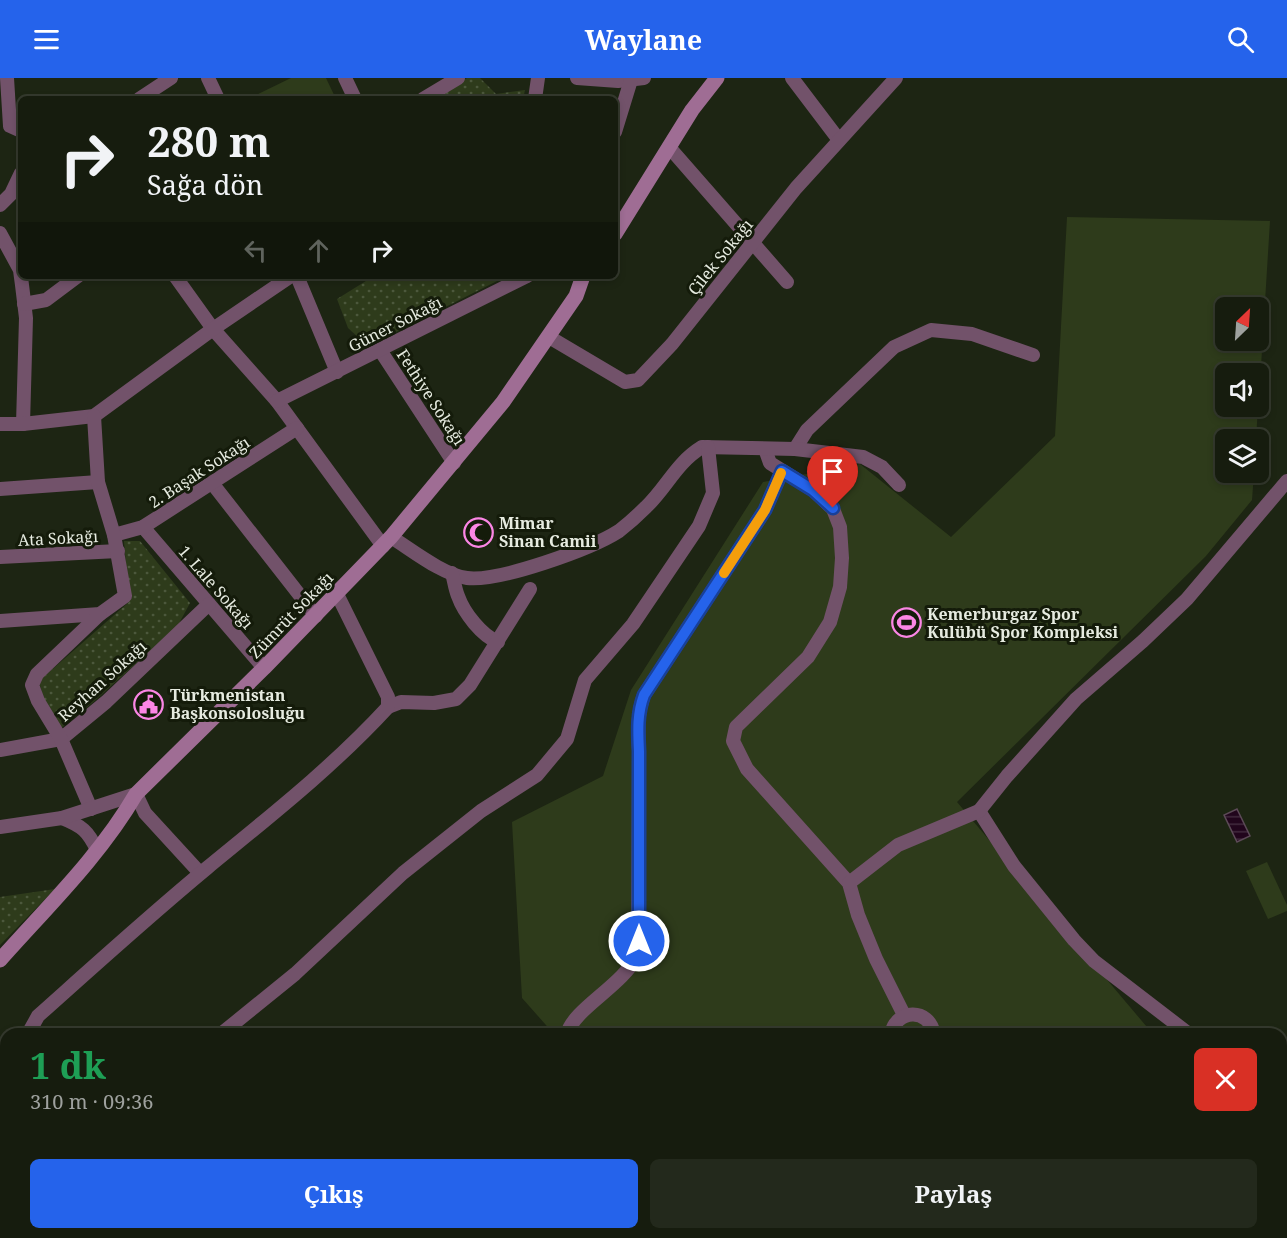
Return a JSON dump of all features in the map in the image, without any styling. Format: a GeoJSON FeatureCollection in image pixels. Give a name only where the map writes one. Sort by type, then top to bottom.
{"type":"FeatureCollection","features":[{"type":"Feature","properties":{"kind":"street"},"geometry":{"type":"LineString","coordinates":[[7,78],[10,126],[18,130]]}},
{"type":"Feature","properties":{"kind":"street"},"geometry":{"type":"LineString","coordinates":[[144,96],[171,78]]}},
{"type":"Feature","properties":{"kind":"street"},"geometry":{"type":"LineString","coordinates":[[208,78],[217,96]]}},
{"type":"Feature","properties":{"kind":"street"},"geometry":{"type":"LineString","coordinates":[[345,78],[354,96]]}},
{"type":"Feature","properties":{"kind":"street"},"geometry":{"type":"LineString","coordinates":[[428,96],[458,78]]}},
{"type":"Feature","properties":{"kind":"street"},"geometry":{"type":"LineString","coordinates":[[535,96],[538,78]]}},
{"type":"Feature","properties":{"kind":"street"},"geometry":{"type":"LineString","coordinates":[[577,78],[618,81],[637,79],[618,125]]}},
{"type":"Feature","properties":{"kind":"street"},"geometry":{"type":"LineString","coordinates":[[618,229],[692,110],[717,78]]}},
{"type":"Feature","properties":{"kind":"street"},"geometry":{"type":"LineString","coordinates":[[792,78],[839,141]]}},
{"type":"Feature","properties":{"kind":"street","name":"Çilek Sokağı"},"geometry":{"type":"LineString","coordinates":[[549,337],[625,382],[638,380],[672,344],[796,188],[896,78]]}},
{"type":"Feature","properties":{"kind":"street"},"geometry":{"type":"LineString","coordinates":[[669,147],[787,282]]}},
{"type":"Feature","properties":{"kind":"street"},"geometry":{"type":"LineString","coordinates":[[0,205],[11,194],[18,179]]}},
{"type":"Feature","properties":{"kind":"street"},"geometry":{"type":"LineString","coordinates":[[0,233],[18,266]]}},
{"type":"Feature","properties":{"kind":"street"},"geometry":{"type":"LineString","coordinates":[[21,279],[26,318],[23,424]]}},
{"type":"Feature","properties":{"kind":"street"},"geometry":{"type":"LineString","coordinates":[[24,304],[46,300],[74,279]]}},
{"type":"Feature","properties":{"kind":"street"},"geometry":{"type":"LineString","coordinates":[[177,279],[213,329],[277,401],[387,542],[467,578],[501,576],[579,549],[619,531],[648,505],[691,454],[702,447],[795,449],[868,459],[882,467],[899,485]]}},
{"type":"Feature","properties":{"kind":"street"},"geometry":{"type":"LineString","coordinates":[[0,424],[23,424],[94,416],[213,329],[287,279]]}},
{"type":"Feature","properties":{"kind":"street"},"geometry":{"type":"LineString","coordinates":[[298,279],[337,372]]}},
{"type":"Feature","properties":{"kind":"street","name":"Güner Sokağı"},"geometry":{"type":"LineString","coordinates":[[277,401],[521,279]]}},
{"type":"Feature","properties":{"kind":"street","name":"Zümrüt Sokağı"},"geometry":{"type":"LineString","coordinates":[[0,960],[97,850],[122,818],[136,794],[316,616],[387,542],[503,402],[576,296],[582,279]]}},
{"type":"Feature","properties":{"kind":"street"},"geometry":{"type":"LineString","coordinates":[[795,449],[807,430],[894,346],[931,330],[972,334],[1033,355]]}},
{"type":"Feature","properties":{"kind":"street","name":"Fethiye Sokağı"},"geometry":{"type":"LineString","coordinates":[[380,350],[454,463]]}},
{"type":"Feature","properties":{"kind":"street"},"geometry":{"type":"LineString","coordinates":[[92,809],[61,739],[38,701],[32,685],[34,678],[100,614],[125,596],[114,535],[98,482],[94,416]]}},
{"type":"Feature","properties":{"kind":"street","name":"2. Başak Sokağı"},"geometry":{"type":"LineString","coordinates":[[114,535],[142,527],[297,428]]}},
{"type":"Feature","properties":{"kind":"street"},"geometry":{"type":"LineString","coordinates":[[228,1028],[295,974],[404,873],[481,811],[537,775],[567,739],[585,680],[633,624],[699,526],[712,493],[708,447]]}},
{"type":"Feature","properties":{"kind":"street"},"geometry":{"type":"LineString","coordinates":[[765,448],[770,463],[813,490],[833,508],[840,527],[842,558],[840,587],[830,622],[808,657],[736,727],[733,741],[747,769],[849,884],[867,937],[904,1015]]}},
{"type":"Feature","properties":{"kind":"street"},"geometry":{"type":"LineString","coordinates":[[569,1028],[572,1021],[621,979],[638,954],[639,707],[644,695],[765,510],[782,471]]}},
{"type":"Feature","properties":{"kind":"street"},"geometry":{"type":"LineString","coordinates":[[849,884],[898,845],[979,811],[1076,699],[1143,641],[1186,599],[1287,481]]}},
{"type":"Feature","properties":{"kind":"street"},"geometry":{"type":"LineString","coordinates":[[0,489],[98,482]]}},
{"type":"Feature","properties":{"kind":"street"},"geometry":{"type":"LineString","coordinates":[[212,483],[316,616]]}},
{"type":"Feature","properties":{"kind":"street","name":"1. Lale Sokağı"},"geometry":{"type":"LineString","coordinates":[[142,527],[264,668]]}},
{"type":"Feature","properties":{"kind":"street","name":"Ata Sokağı"},"geometry":{"type":"LineString","coordinates":[[0,557],[117,551]]}},
{"type":"Feature","properties":{"kind":"street"},"geometry":{"type":"LineString","coordinates":[[452,573],[458,597],[480,631],[498,642]]}},
{"type":"Feature","properties":{"kind":"street"},"geometry":{"type":"LineString","coordinates":[[31,1028],[38,1016],[369,729],[388,707],[401,702],[434,703],[456,699],[470,685],[530,589]]}},
{"type":"Feature","properties":{"kind":"street"},"geometry":{"type":"LineString","coordinates":[[337,594],[388,697],[388,707]]}},
{"type":"Feature","properties":{"kind":"street","name":"Reyhan Sokağı"},"geometry":{"type":"LineString","coordinates":[[0,750],[61,739],[106,702],[209,604]]}},
{"type":"Feature","properties":{"kind":"street"},"geometry":{"type":"LineString","coordinates":[[0,621],[100,614]]}},
{"type":"Feature","properties":{"kind":"street"},"geometry":{"type":"LineString","coordinates":[[0,827],[62,818],[136,794],[145,813],[201,873]]}},
{"type":"Feature","properties":{"kind":"street"},"geometry":{"type":"LineString","coordinates":[[979,811],[1014,866],[1074,940],[1094,961],[1182,1028]]}},
{"type":"Feature","properties":{"kind":"street"},"geometry":{"type":"LineString","coordinates":[[62,818],[80,825],[90,836],[97,850]]}},
{"type":"Feature","properties":{"kind":"street"},"geometry":{"type":"LineString","coordinates":[[892,1028],[904,1015],[911,1014],[925,1017],[932,1028]]}},
{"type":"Feature","properties":{"kind":"street"},"geometry":{"type":"LineString","coordinates":[[1167,1028],[1170,1018]]}},
{"type":"Feature","properties":{"kind":"green space"},"geometry":{"type":"Polygon","coordinates":[[[291,78],[326,78],[335,96],[254,96],[291,78]]]}},
{"type":"Feature","properties":{"kind":"green space"},"geometry":{"type":"Polygon","coordinates":[[[467,78],[480,78],[496,94],[525,90],[524,96],[438,96],[467,78]]]}},
{"type":"Feature","properties":{"kind":"green space","name":"Kemerburgaz Spor Kulübü Spor Kompleksi"},"geometry":{"type":"Polygon","coordinates":[[[1067,217],[1270,221],[1265,297],[1215,297],[1215,351],[1262,351],[1261,363],[1215,363],[1215,417],[1257,417],[1257,429],[1215,429],[1215,483],[1253,483],[1252,500],[1206,556],[957,802],[1148,1028],[549,1028],[522,998],[512,822],[603,776],[631,690],[763,482],[860,464],[951,537],[1055,436],[1067,217]]]}},
{"type":"Feature","properties":{"kind":"green space"},"geometry":{"type":"Polygon","coordinates":[[[369,279],[501,279],[368,346],[348,328],[337,299],[369,279]]]}},
{"type":"Feature","properties":{"kind":"green space"},"geometry":{"type":"Polygon","coordinates":[[[124,541],[140,541],[190,603],[177,627],[61,728],[44,701],[39,681],[129,602],[124,541]]]}},
{"type":"Feature","properties":{"kind":"green space"},"geometry":{"type":"Polygon","coordinates":[[[1267,862],[1287,905],[1287,911],[1268,919],[1246,871],[1267,862]]]}},
{"type":"Feature","properties":{"kind":"green space"},"geometry":{"type":"Polygon","coordinates":[[[55,889],[0,945],[0,897],[55,889]]]}},
{"type":"Feature","properties":{"kind":"shaded area"},"geometry":{"type":"Polygon","coordinates":[[[1237,809],[1250,836],[1237,842],[1224,815],[1237,809]]]}},
{"type":"Feature","properties":{"kind":"slow traffic"},"geometry":{"type":"LineString","coordinates":[[724,573],[765,510],[781,473]]}},
{"type":"Feature","properties":{"kind":"place","name":"Mimar Sinan Camii"},"geometry":{"type":"Point","coordinates":[478,532]}},
{"type":"Feature","properties":{"kind":"place","name":"Kemerburgaz Spor Kulübü Spor Kompleksi"},"geometry":{"type":"Point","coordinates":[906,623]}},
{"type":"Feature","properties":{"kind":"place","name":"Türkmenistan Başkonsolosluğu"},"geometry":{"type":"Point","coordinates":[149,704]}},
{"type":"Feature","properties":{"kind":"route"},"geometry":{"type":"LineString","coordinates":[[639,941],[638,723],[639,707],[644,695],[765,510],[782,471],[813,490],[833,508]]}}]}
